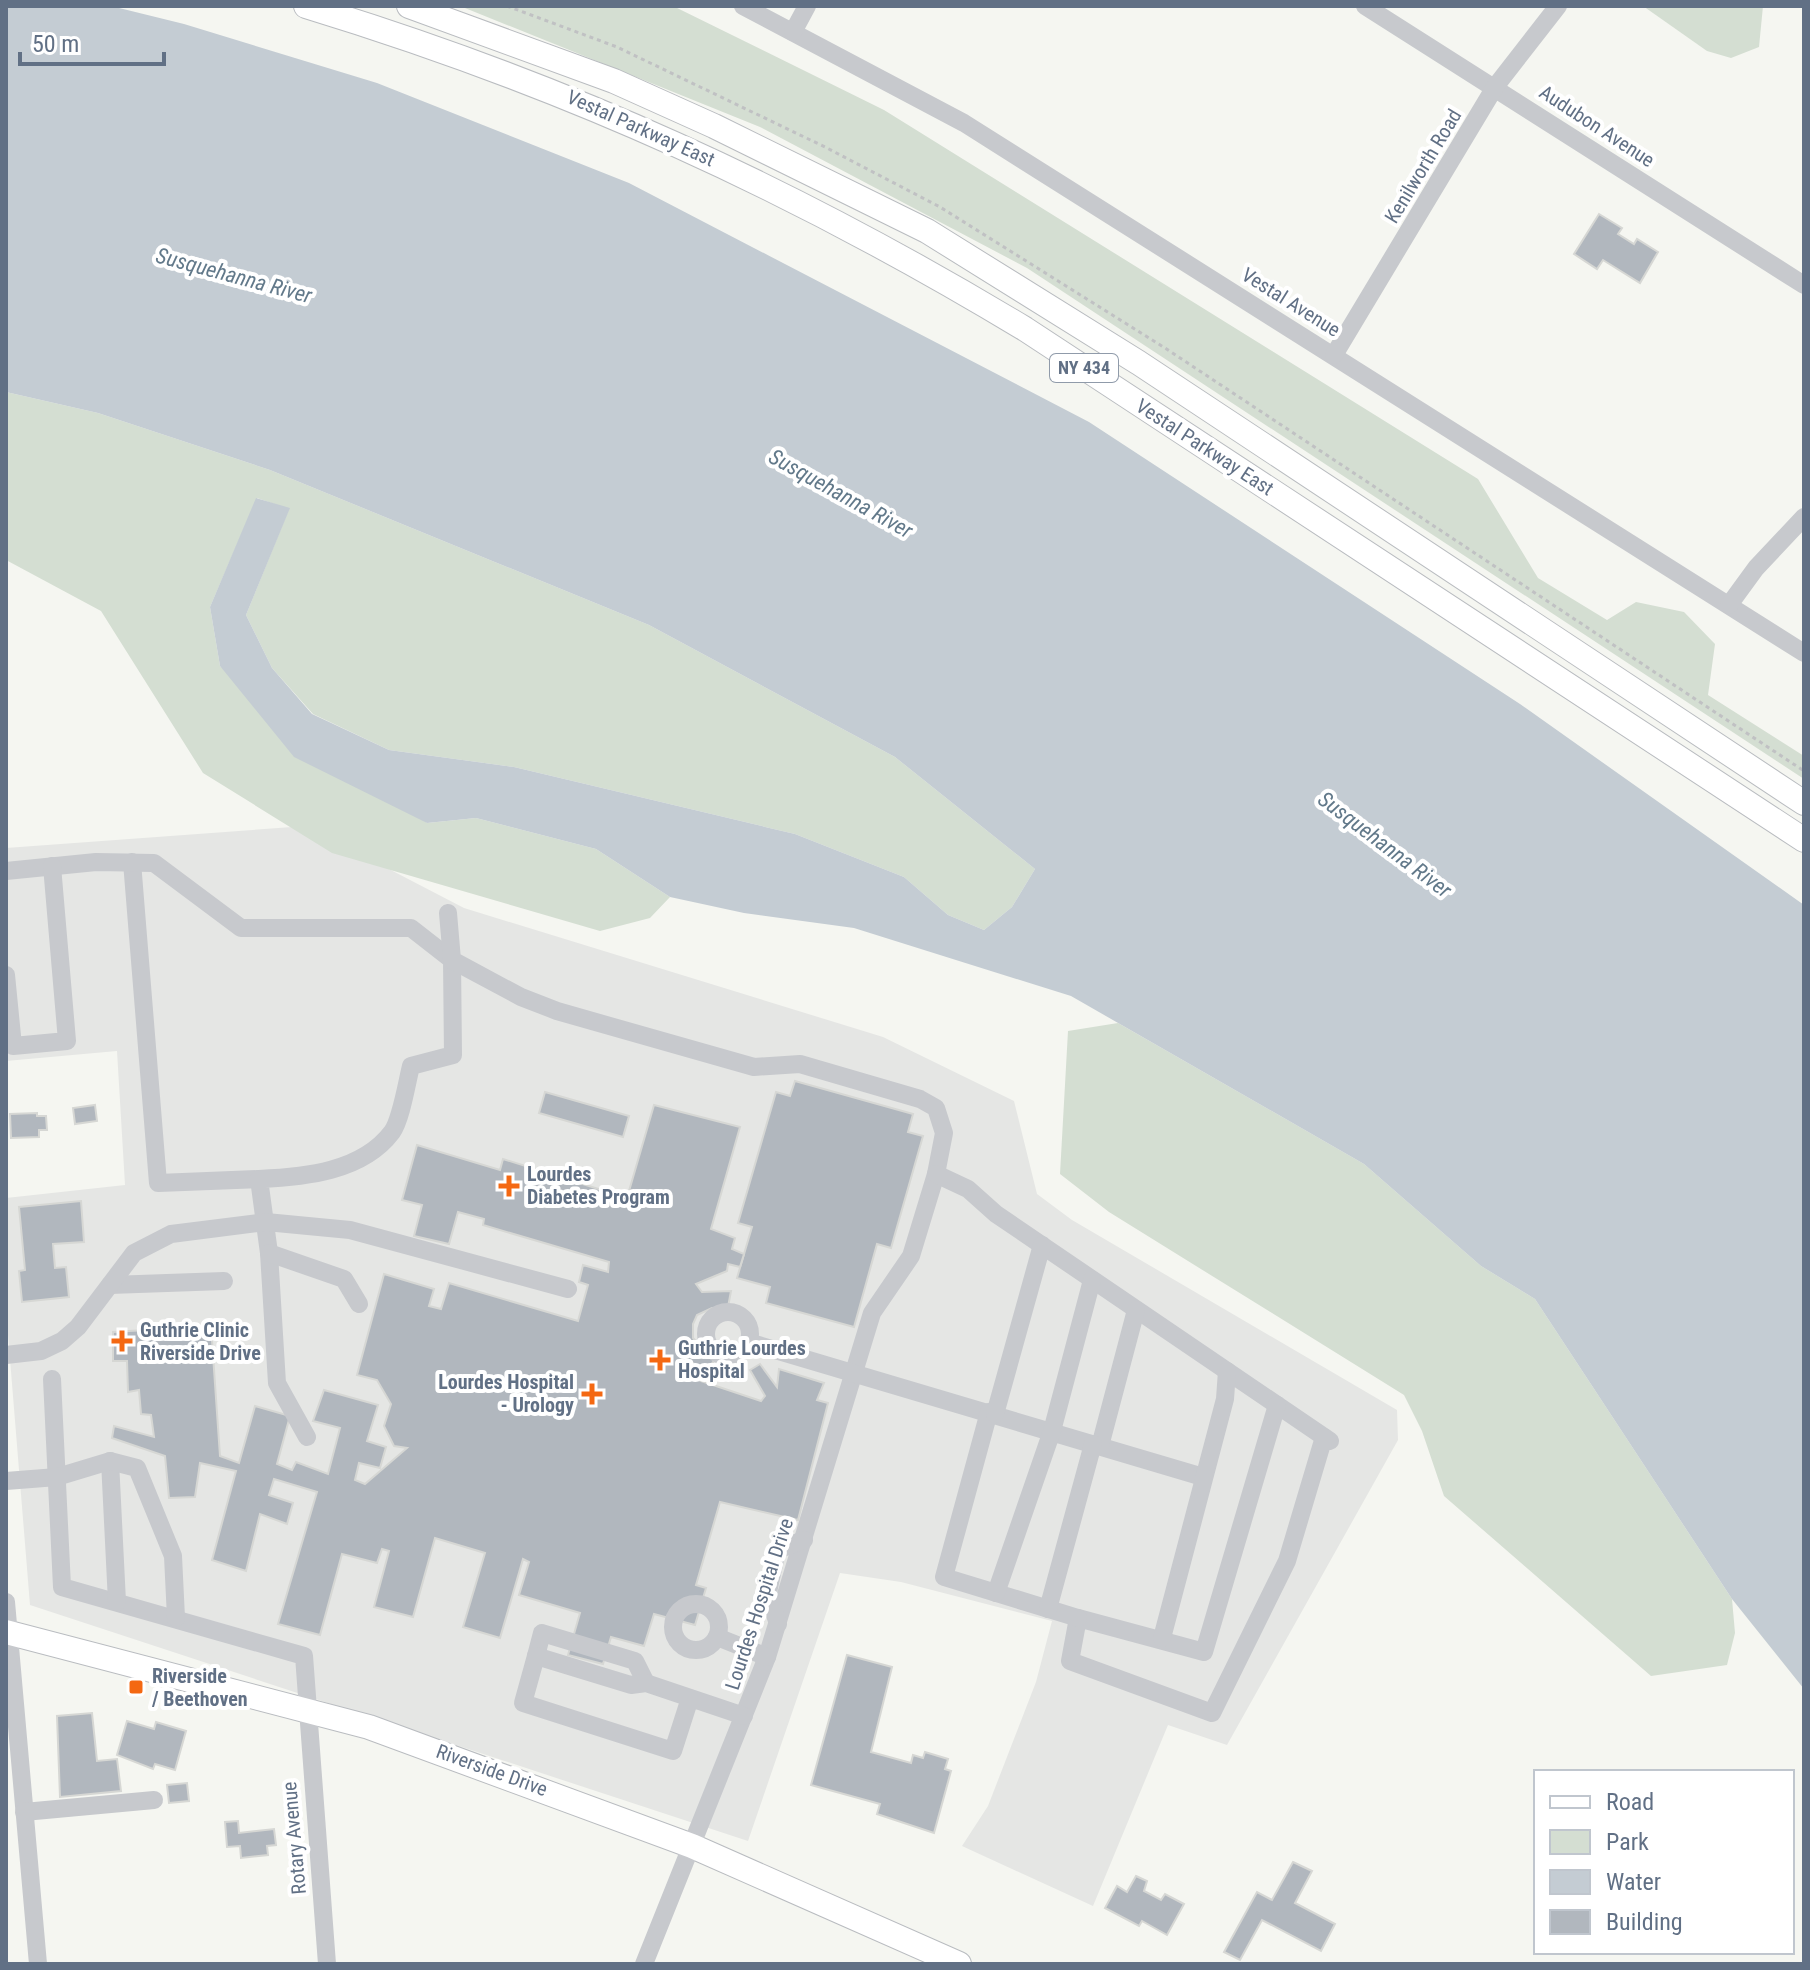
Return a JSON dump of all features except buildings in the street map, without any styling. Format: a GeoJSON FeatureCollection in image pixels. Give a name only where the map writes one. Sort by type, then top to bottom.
{"type":"FeatureCollection","features":[{"type":"Feature","properties":{"kind":"main road","name":"Vestal Parkway East"},"geometry":{"type":"LineString","coordinates":[[306,6],[447,51],[585,102],[801,201],[919,265],[1025,329],[1804,840]]}},
{"type":"Feature","properties":{"kind":"main road","name":"Vestal Parkway East"},"geometry":{"type":"LineString","coordinates":[[409,6],[614,81],[714,126],[927,231],[1139,363],[1804,803]]}},
{"type":"Feature","properties":{"kind":"main road","name":"Riverside Drive"},"geometry":{"type":"LineString","coordinates":[[7,1632],[369,1727],[692,1846],[959,1964]]}},
{"type":"Feature","properties":{"kind":"street","name":"Vestal Avenue"},"geometry":{"type":"LineString","coordinates":[[743,6],[964,123],[1804,653]]}},
{"type":"Feature","properties":{"kind":"street"},"geometry":{"type":"LineString","coordinates":[[793,32],[807,6]]}},
{"type":"Feature","properties":{"kind":"street","name":"Audubon Avenue"},"geometry":{"type":"LineString","coordinates":[[1365,6],[1804,285]]}},
{"type":"Feature","properties":{"kind":"street","name":"Kenilworth Road"},"geometry":{"type":"LineString","coordinates":[[1334,355],[1495,87],[1558,6]]}},
{"type":"Feature","properties":{"kind":"street"},"geometry":{"type":"LineString","coordinates":[[1729,605],[1756,568],[1804,517]]}},
{"type":"Feature","properties":{"kind":"street"},"geometry":{"type":"LineString","coordinates":[[132,862],[158,1183],[311,1176],[360,1158],[393,1131],[411,1066],[453,1055],[448,913]]}},
{"type":"Feature","properties":{"kind":"street"},"geometry":{"type":"LineString","coordinates":[[6,871],[52,866],[154,863],[241,928],[411,928],[452,960]]}},
{"type":"Feature","properties":{"kind":"street"},"geometry":{"type":"LineString","coordinates":[[6,975],[13,1046],[67,1041],[52,866]]}},
{"type":"Feature","properties":{"kind":"street","name":"Lourdes Hospital Drive"},"geometry":{"type":"LineString","coordinates":[[452,960],[521,997],[586,1020],[754,1067],[800,1064],[858,1090],[920,1099],[936,1108],[944,1133],[936,1174],[911,1256],[879,1299],[853,1371],[767,1657],[644,1964]]}},
{"type":"Feature","properties":{"kind":"street"},"geometry":{"type":"LineString","coordinates":[[936,1174],[968,1189],[996,1214],[1327,1439],[1287,1561],[1212,1713],[1070,1661],[1078,1618]]}},
{"type":"Feature","properties":{"kind":"street"},"geometry":{"type":"LineString","coordinates":[[259,1179],[269,1253],[277,1383],[307,1437]]}},
{"type":"Feature","properties":{"kind":"street"},"geometry":{"type":"LineString","coordinates":[[6,1355],[41,1351],[62,1341],[78,1327],[134,1253],[171,1234],[266,1222],[350,1230],[568,1289]]}},
{"type":"Feature","properties":{"kind":"street"},"geometry":{"type":"LineString","coordinates":[[1042,1245],[944,1577],[1078,1618],[1162,1638],[1236,1664]]}},
{"type":"Feature","properties":{"kind":"street"},"geometry":{"type":"LineString","coordinates":[[269,1253],[344,1279],[359,1304]]}},
{"type":"Feature","properties":{"kind":"street"},"geometry":{"type":"LineString","coordinates":[[996,1593],[1052,1431],[1092,1280]]}},
{"type":"Feature","properties":{"kind":"street"},"geometry":{"type":"LineString","coordinates":[[110,1285],[224,1281]]}},
{"type":"Feature","properties":{"kind":"street"},"geometry":{"type":"LineString","coordinates":[[1048,1609],[1136,1310]]}},
{"type":"Feature","properties":{"kind":"street"},"geometry":{"type":"LineString","coordinates":[[748,1342],[1203,1477]]}},
{"type":"Feature","properties":{"kind":"street"},"geometry":{"type":"LineString","coordinates":[[1162,1638],[1225,1399],[1227,1371]]}},
{"type":"Feature","properties":{"kind":"street"},"geometry":{"type":"LineString","coordinates":[[6,1481],[57,1477],[110,1461],[131,1464],[141,1474],[173,1556],[176,1618],[62,1587],[57,1477],[52,1379]]}},
{"type":"Feature","properties":{"kind":"street"},"geometry":{"type":"LineString","coordinates":[[1204,1652],[1277,1405]]}},
{"type":"Feature","properties":{"kind":"street"},"geometry":{"type":"LineString","coordinates":[[110,1461],[117,1602]]}},
{"type":"Feature","properties":{"kind":"street"},"geometry":{"type":"LineString","coordinates":[[6,1602],[13,1765],[24,1812],[38,1964]]}},
{"type":"Feature","properties":{"kind":"street","name":"Rotary Avenue"},"geometry":{"type":"LineString","coordinates":[[176,1618],[304,1656],[327,1964]]}},
{"type":"Feature","properties":{"kind":"street"},"geometry":{"type":"LineString","coordinates":[[717,1637],[767,1657]]}},
{"type":"Feature","properties":{"kind":"street"},"geometry":{"type":"LineString","coordinates":[[690,1698],[673,1751],[523,1703],[536,1656],[631,1685],[646,1683],[744,1716]]}},
{"type":"Feature","properties":{"kind":"street"},"geometry":{"type":"LineString","coordinates":[[24,1812],[154,1800]]}},
{"type":"Feature","properties":{"kind":"shaded area","name":"Guthrie Lourdes Hospital"},"geometry":{"type":"Polygon","coordinates":[[[306,826],[464,908],[883,1037],[1014,1101],[1037,1194],[1072,1220],[1397,1410],[1398,1440],[1227,1745],[1168,1725],[1093,1906],[962,1846],[988,1806],[1036,1682],[1052,1621],[901,1582],[840,1573],[748,1841],[30,1605],[6,1310],[6,1198],[125,1185],[117,1051],[6,1061],[6,848],[306,826]]]}},
{"type":"Feature","properties":{"kind":"green space"},"geometry":{"type":"Polygon","coordinates":[[[460,6],[673,6],[884,110],[1478,479],[1538,578],[1607,620],[1636,602],[1684,612],[1715,644],[1708,695],[1804,756],[1804,779],[1027,268],[760,127],[460,6]]]}},
{"type":"Feature","properties":{"kind":"green space"},"geometry":{"type":"Polygon","coordinates":[[[1643,6],[1763,6],[1759,47],[1731,58],[1707,51],[1643,6]]]}},
{"type":"Feature","properties":{"kind":"green space"},"geometry":{"type":"Polygon","coordinates":[[[6,392],[98,413],[270,470],[649,625],[895,757],[1035,869],[1012,907],[984,930],[948,915],[904,877],[795,834],[514,767],[389,750],[313,714],[272,668],[246,615],[289,509],[257,498],[210,607],[220,666],[427,823],[476,818],[596,849],[670,897],[650,918],[600,931],[332,853],[203,773],[101,611],[6,560],[6,392]]]}},
{"type":"Feature","properties":{"kind":"green space"},"geometry":{"type":"Polygon","coordinates":[[[1118,1023],[1364,1164],[1481,1266],[1535,1299],[1732,1599],[1735,1633],[1727,1665],[1651,1676],[1444,1496],[1422,1431],[1404,1395],[1109,1212],[1060,1174],[1068,1031],[1118,1023]]]}},
{"type":"Feature","properties":{"kind":"water","name":"Susquehanna River"},"geometry":{"type":"Polygon","coordinates":[[[6,6],[111,6],[184,24],[377,83],[629,183],[1089,422],[1520,704],[1804,905],[1804,1689],[1732,1599],[1535,1299],[1481,1266],[1364,1164],[1071,996],[854,928],[744,913],[670,897],[596,849],[476,818],[427,823],[294,757],[220,666],[210,607],[256,498],[290,508],[246,615],[272,668],[312,714],[389,750],[514,767],[795,834],[904,877],[948,915],[984,930],[1012,907],[1035,869],[895,757],[649,625],[270,470],[98,413],[6,392],[6,6]]]}},
{"type":"Feature","properties":{"kind":"place","name":"Lourdes Diabetes Program"},"geometry":{"type":"Point","coordinates":[509,1186]}},
{"type":"Feature","properties":{"kind":"place","name":"Guthrie Clinic Riverside Drive"},"geometry":{"type":"Point","coordinates":[122,1341]}},
{"type":"Feature","properties":{"kind":"place","name":"Guthrie Lourdes Hospital"},"geometry":{"type":"Point","coordinates":[660,1360]}},
{"type":"Feature","properties":{"kind":"place","name":"Lourdes Hospital - Urology"},"geometry":{"type":"Point","coordinates":[592,1394]}},
{"type":"Feature","properties":{"kind":"place","name":"Riverside / Beethoven"},"geometry":{"type":"Point","coordinates":[136,1687]}}]}
